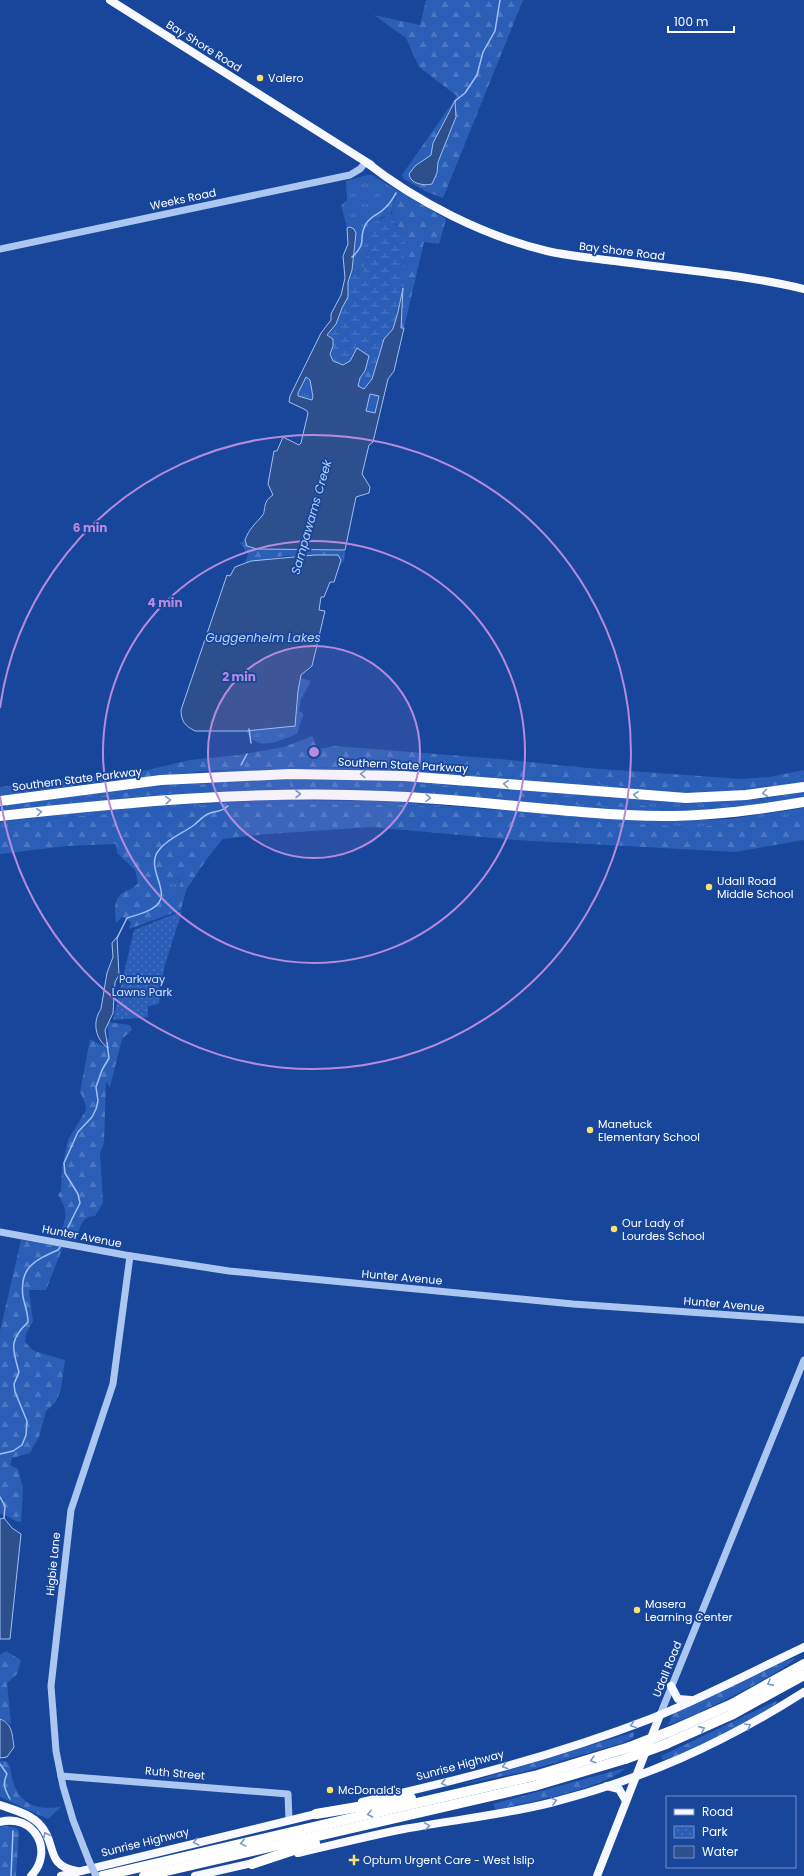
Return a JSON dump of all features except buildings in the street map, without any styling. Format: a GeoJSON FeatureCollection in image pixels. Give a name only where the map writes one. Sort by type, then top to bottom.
{"type":"FeatureCollection","features":[{"type":"Feature","properties":{"kind":"highway","name":"Southern State Parkway"},"geometry":{"type":"LineString","coordinates":[[0,801],[150,782],[290,774],[409,776],[686,798],[746,795],[804,787]]}},
{"type":"Feature","properties":{"kind":"highway"},"geometry":{"type":"LineString","coordinates":[[0,816],[156,801],[285,794],[398,796],[658,816],[725,813],[804,802]]}},
{"type":"Feature","properties":{"kind":"highway","name":"Sunrise Highway"},"geometry":{"type":"LineString","coordinates":[[102,1876],[562,1769],[630,1747],[671,1731],[732,1704],[804,1664]]}},
{"type":"Feature","properties":{"kind":"highway"},"geometry":{"type":"LineString","coordinates":[[144,1876],[545,1783],[625,1759],[666,1744],[732,1714],[804,1675]]}},
{"type":"Feature","properties":{"kind":"highway"},"geometry":{"type":"LineString","coordinates":[[316,1814],[427,1796],[462,1792]]}},
{"type":"Feature","properties":{"kind":"highway"},"geometry":{"type":"LineString","coordinates":[[252,1864],[387,1820]]}},
{"type":"Feature","properties":{"kind":"main road","name":"Bay Shore Road"},"geometry":{"type":"LineString","coordinates":[[110,0],[444,210],[493,234],[546,251],[586,258],[765,281],[804,289]]}},
{"type":"Feature","properties":{"kind":"main road","name":"Sunrise Highway"},"geometry":{"type":"LineString","coordinates":[[60,1876],[482,1773],[610,1734],[695,1700],[804,1647]]}},
{"type":"Feature","properties":{"kind":"main road"},"geometry":{"type":"LineString","coordinates":[[671,1686],[679,1700],[695,1700]]}},
{"type":"Feature","properties":{"kind":"main road"},"geometry":{"type":"LineString","coordinates":[[195,1876],[398,1830],[527,1808],[606,1786],[636,1776],[719,1741],[751,1725],[804,1692]]}},
{"type":"Feature","properties":{"kind":"main road","name":"Udall Road"},"geometry":{"type":"LineString","coordinates":[[597,1876],[660,1715]]}},
{"type":"Feature","properties":{"kind":"main road"},"geometry":{"type":"LineString","coordinates":[[606,1786],[619,1789],[626,1801]]}},
{"type":"Feature","properties":{"kind":"main road"},"geometry":{"type":"LineString","coordinates":[[0,1805],[35,1820],[47,1835],[56,1860],[65,1868],[79,1871]]}},
{"type":"Feature","properties":{"kind":"main road"},"geometry":{"type":"LineString","coordinates":[[0,1822],[11,1821],[23,1824],[33,1831],[38,1838],[41,1845],[42,1856],[38,1866],[31,1876]]}},
{"type":"Feature","properties":{"kind":"street","name":"Weeks Road"},"geometry":{"type":"LineString","coordinates":[[0,249],[350,175],[360,169],[366,162]]}},
{"type":"Feature","properties":{"kind":"street","name":"Hunter Avenue"},"geometry":{"type":"LineString","coordinates":[[0,1232],[130,1256],[228,1271],[573,1304],[804,1320]]}},
{"type":"Feature","properties":{"kind":"street","name":"Higbie Lane"},"geometry":{"type":"LineString","coordinates":[[96,1876],[70,1811],[61,1776],[56,1751],[51,1686],[71,1510],[113,1384],[130,1256]]}},
{"type":"Feature","properties":{"kind":"street","name":"Udall Road"},"geometry":{"type":"LineString","coordinates":[[660,1715],[804,1360]]}},
{"type":"Feature","properties":{"kind":"street","name":"Ruth Street"},"geometry":{"type":"LineString","coordinates":[[61,1776],[288,1794],[289,1820]]}},
{"type":"Feature","properties":{"kind":"green space"},"geometry":{"type":"Polygon","coordinates":[[[426,0],[523,0],[443,198],[425,191],[404,179],[402,175],[457,96],[419,67],[406,38],[374,15],[420,25],[426,0]],[[455,102],[433,143],[431,155],[415,166],[437,174],[438,162],[448,138],[455,102]]]}},
{"type":"Feature","properties":{"kind":"green space"},"geometry":{"type":"Polygon","coordinates":[[[372,175],[400,192],[394,201],[391,213],[380,218],[363,272],[356,275],[352,270],[356,233],[350,227],[347,228],[341,205],[347,200],[346,181],[372,175]]]}},
{"type":"Feature","properties":{"kind":"green space"},"geometry":{"type":"Polygon","coordinates":[[[400,192],[446,219],[439,244],[424,242],[404,328],[401,328],[402,275],[405,235],[396,224],[392,215],[393,204],[400,192]]]}},
{"type":"Feature","properties":{"kind":"green space"},"geometry":{"type":"Polygon","coordinates":[[[391,213],[396,225],[405,235],[402,275],[403,288],[393,329],[384,339],[377,364],[372,364],[365,371],[369,356],[350,361],[343,365],[333,361],[330,354],[333,346],[327,335],[336,324],[348,297],[348,282],[352,270],[356,275],[363,272],[369,249],[371,224],[391,213]]]}},
{"type":"Feature","properties":{"kind":"green space"},"geometry":{"type":"Polygon","coordinates":[[[372,364],[377,364],[372,379],[365,389],[358,386],[360,378],[372,364]]]}},
{"type":"Feature","properties":{"kind":"green space"},"geometry":{"type":"Polygon","coordinates":[[[306,377],[311,383],[312,400],[298,396],[297,393],[306,377]]]}},
{"type":"Feature","properties":{"kind":"green space"},"geometry":{"type":"Polygon","coordinates":[[[370,394],[379,396],[375,413],[366,411],[370,394]]]}},
{"type":"Feature","properties":{"kind":"green space"},"geometry":{"type":"Polygon","coordinates":[[[245,540],[247,546],[257,549],[345,550],[344,560],[339,568],[341,560],[338,555],[284,556],[245,563],[248,554],[240,543],[245,540]]]}},
{"type":"Feature","properties":{"kind":"green space"},"geometry":{"type":"Polygon","coordinates":[[[301,678],[311,681],[301,699],[299,712],[302,712],[303,715],[297,734],[276,742],[256,742],[246,731],[297,711],[298,691],[301,678]]]}},
{"type":"Feature","properties":{"kind":"green space"},"geometry":{"type":"Polygon","coordinates":[[[312,736],[318,749],[335,746],[500,759],[588,768],[742,779],[769,777],[804,770],[804,780],[770,786],[697,792],[610,785],[555,778],[477,775],[399,768],[278,767],[206,771],[93,783],[0,796],[0,787],[147,770],[190,760],[239,755],[284,747],[312,736]]]}},
{"type":"Feature","properties":{"kind":"green space"},"geometry":{"type":"Polygon","coordinates":[[[278,767],[399,768],[477,775],[555,778],[610,785],[697,792],[770,786],[804,780],[804,783],[765,790],[697,795],[401,772],[319,769],[206,773],[0,796],[139,778],[278,767]]]}},
{"type":"Feature","properties":{"kind":"green space"},"geometry":{"type":"Polygon","coordinates":[[[352,778],[444,783],[690,803],[759,799],[804,792],[804,799],[761,806],[691,812],[614,811],[408,793],[15,811],[0,808],[6,807],[5,805],[161,785],[250,779],[352,778]]]}},
{"type":"Feature","properties":{"kind":"green space"},"geometry":{"type":"Polygon","coordinates":[[[305,780],[483,788],[660,808],[568,804],[384,790],[291,787],[290,781],[305,780]]]}},
{"type":"Feature","properties":{"kind":"green space"},"geometry":{"type":"Polygon","coordinates":[[[225,782],[282,782],[284,785],[273,788],[136,796],[0,812],[0,808],[29,804],[225,782]]]}},
{"type":"Feature","properties":{"kind":"green space"},"geometry":{"type":"Polygon","coordinates":[[[274,800],[386,801],[628,820],[675,821],[729,819],[804,808],[804,815],[698,827],[599,822],[518,812],[402,805],[218,803],[183,809],[65,817],[0,826],[0,822],[103,811],[171,805],[274,800]]]}},
{"type":"Feature","properties":{"kind":"green space"},"geometry":{"type":"Polygon","coordinates":[[[218,803],[402,805],[518,812],[599,822],[698,827],[804,815],[804,840],[735,852],[516,840],[371,827],[268,834],[223,839],[209,856],[186,890],[181,910],[129,929],[131,922],[122,917],[116,923],[116,904],[118,897],[121,894],[138,883],[135,870],[117,853],[116,844],[67,846],[0,854],[0,826],[65,817],[183,809],[218,803]],[[167,877],[154,887],[153,897],[158,901],[167,902],[178,893],[181,881],[176,877],[167,877]]]}},
{"type":"Feature","properties":{"kind":"green space"},"geometry":{"type":"Polygon","coordinates":[[[167,877],[176,877],[181,882],[178,893],[167,902],[158,901],[153,897],[154,887],[167,877]]]}},
{"type":"Feature","properties":{"kind":"green space","name":"Parkway Lawns Park"},"geometry":{"type":"Polygon","coordinates":[[[182,911],[164,968],[159,1004],[148,1006],[148,1017],[113,1020],[134,930],[182,911]]]}},
{"type":"Feature","properties":{"kind":"green space"},"geometry":{"type":"Polygon","coordinates":[[[107,1022],[130,1025],[132,1030],[122,1039],[110,1087],[106,1082],[104,1143],[100,1153],[103,1203],[95,1216],[86,1218],[83,1221],[76,1241],[59,1238],[65,1216],[62,1201],[58,1195],[61,1191],[62,1168],[68,1140],[86,1110],[85,1103],[80,1092],[90,1039],[103,1046],[109,1037],[107,1022]]]}},
{"type":"Feature","properties":{"kind":"green space"},"geometry":{"type":"Polygon","coordinates":[[[21,1240],[63,1247],[46,1290],[29,1290],[33,1321],[26,1334],[25,1342],[34,1351],[65,1360],[61,1389],[56,1402],[46,1411],[39,1437],[30,1453],[12,1458],[10,1465],[18,1469],[23,1488],[21,1522],[0,1514],[0,1331],[21,1240]]]}},
{"type":"Feature","properties":{"kind":"green space"},"geometry":{"type":"Polygon","coordinates":[[[6,1651],[21,1660],[17,1674],[7,1683],[11,1724],[0,1718],[0,1655],[6,1651]]]}},
{"type":"Feature","properties":{"kind":"green space"},"geometry":{"type":"Polygon","coordinates":[[[796,1658],[773,1674],[735,1695],[668,1725],[673,1713],[787,1660],[796,1658]]]}},
{"type":"Feature","properties":{"kind":"green space"},"geometry":{"type":"Polygon","coordinates":[[[776,1701],[778,1702],[751,1720],[709,1744],[679,1756],[663,1760],[661,1756],[776,1701]]]}},
{"type":"Feature","properties":{"kind":"green space"},"geometry":{"type":"Polygon","coordinates":[[[634,1732],[633,1738],[622,1743],[527,1771],[464,1784],[634,1732]]]}},
{"type":"Feature","properties":{"kind":"green space"},"geometry":{"type":"Polygon","coordinates":[[[0,1761],[6,1761],[9,1765],[15,1787],[24,1800],[30,1804],[44,1808],[61,1807],[48,1819],[0,1797],[0,1761]]]}},
{"type":"Feature","properties":{"kind":"green space"},"geometry":{"type":"Polygon","coordinates":[[[625,1769],[599,1783],[564,1794],[496,1810],[493,1804],[625,1769]]]}},
{"type":"Feature","properties":{"kind":"green space"},"geometry":{"type":"Polygon","coordinates":[[[6,1826],[17,1828],[19,1832],[16,1876],[0,1876],[0,1827],[6,1826]]]}},
{"type":"Feature","properties":{"kind":"water"},"geometry":{"type":"Polygon","coordinates":[[[455,101],[456,117],[438,162],[437,173],[432,184],[418,184],[412,180],[409,174],[415,166],[431,155],[433,143],[455,101]]]}},
{"type":"Feature","properties":{"kind":"water"},"geometry":{"type":"Polygon","coordinates":[[[350,227],[354,229],[356,233],[352,270],[348,282],[348,297],[336,324],[327,335],[333,339],[333,346],[330,354],[333,361],[343,365],[350,361],[357,348],[369,356],[365,371],[360,378],[358,386],[364,389],[372,379],[384,339],[393,329],[403,288],[401,328],[404,328],[394,371],[388,379],[373,442],[369,445],[362,474],[370,487],[369,493],[356,497],[345,550],[257,549],[247,546],[245,540],[250,530],[262,516],[267,501],[273,495],[268,484],[274,451],[277,451],[283,437],[299,445],[301,443],[308,413],[306,410],[289,402],[290,396],[321,333],[331,320],[331,314],[341,295],[345,278],[343,256],[348,244],[347,228],[350,227]],[[306,377],[298,396],[312,400],[313,397],[310,380],[306,377]],[[370,394],[366,411],[375,413],[379,396],[370,394]]]}},
{"type":"Feature","properties":{"kind":"water","name":"Guggenheim Lakes"},"geometry":{"type":"Polygon","coordinates":[[[315,555],[338,555],[341,560],[334,582],[330,582],[324,597],[321,597],[319,610],[325,611],[312,666],[301,675],[295,726],[246,731],[195,731],[189,727],[184,723],[181,710],[227,575],[230,576],[235,567],[251,561],[315,555]]]}},
{"type":"Feature","properties":{"kind":"water"},"geometry":{"type":"Polygon","coordinates":[[[117,937],[119,975],[115,982],[113,1013],[105,1030],[108,1048],[100,1040],[96,1030],[96,1019],[101,1009],[107,973],[113,957],[112,943],[117,937]]]}},
{"type":"Feature","properties":{"kind":"water"},"geometry":{"type":"Polygon","coordinates":[[[4,1518],[12,1528],[21,1534],[10,1639],[0,1639],[0,1519],[4,1518]]]}},
{"type":"Feature","properties":{"kind":"water"},"geometry":{"type":"Polygon","coordinates":[[[0,1719],[10,1727],[14,1747],[7,1757],[0,1758],[0,1719]]]}},
{"type":"Feature","properties":{"kind":"waterway","name":"Sampawams Creek"},"geometry":{"type":"LineString","coordinates":[[455,101],[465,93],[477,75],[483,52],[495,31],[500,0]]}},
{"type":"Feature","properties":{"kind":"waterway","name":"Sampawams Creek"},"geometry":{"type":"LineString","coordinates":[[352,257],[362,243],[362,233],[368,221],[383,210],[396,193]]}},
{"type":"Feature","properties":{"kind":"waterway","name":"Sampawams Creek"},"geometry":{"type":"LineString","coordinates":[[296,567],[304,539]]}},
{"type":"Feature","properties":{"kind":"waterway","name":"Sampawams Creek"},"geometry":{"type":"LineString","coordinates":[[249,729],[251,743]]}},
{"type":"Feature","properties":{"kind":"waterway"},"geometry":{"type":"LineString","coordinates":[[241,765],[247,754]]}},
{"type":"Feature","properties":{"kind":"waterway","name":"Sampawams Creek"},"geometry":{"type":"LineString","coordinates":[[117,938],[127,918],[141,914],[153,908],[159,902],[161,889],[155,865],[155,857],[159,850],[167,842],[194,825],[204,816],[223,810],[228,806]]}},
{"type":"Feature","properties":{"kind":"waterway","name":"Sampawams Creek"},"geometry":{"type":"LineString","coordinates":[[63,1237],[80,1203],[78,1194],[65,1173],[64,1163],[78,1132],[92,1117],[96,1109],[98,1101],[96,1087],[102,1070],[109,1058],[107,1043]]}},
{"type":"Feature","properties":{"kind":"waterway","name":"Sampawams Creek"},"geometry":{"type":"LineString","coordinates":[[0,1454],[13,1451],[22,1445],[26,1435],[27,1421],[15,1392],[14,1384],[19,1372],[14,1350],[15,1339],[28,1322],[22,1287],[24,1278],[30,1266],[42,1257],[58,1250],[60,1247]]}},
{"type":"Feature","properties":{"kind":"waterway","name":"Sampawams Creek"},"geometry":{"type":"LineString","coordinates":[[0,1497],[5,1506],[4,1518]]}},
{"type":"Feature","properties":{"kind":"waterway","name":"Sampawams Creek"},"geometry":{"type":"LineString","coordinates":[[0,1764],[7,1774],[5,1787],[10,1799]]}},
{"type":"Feature","properties":{"kind":"waterway","name":"Sampawams Creek"},"geometry":{"type":"LineString","coordinates":[[11,1876],[13,1831]]}},
{"type":"Feature","properties":{"kind":"place","name":"Valero"},"geometry":{"type":"Point","coordinates":[260,78]}},
{"type":"Feature","properties":{"kind":"place","name":"Udall Road Middle School"},"geometry":{"type":"Point","coordinates":[709,887]}},
{"type":"Feature","properties":{"kind":"place","name":"Manetuck Elementary School"},"geometry":{"type":"Point","coordinates":[590,1130]}},
{"type":"Feature","properties":{"kind":"place","name":"Our Lady of Lourdes School"},"geometry":{"type":"Point","coordinates":[614,1229]}},
{"type":"Feature","properties":{"kind":"place","name":"Masera Learning Center"},"geometry":{"type":"Point","coordinates":[637,1610]}},
{"type":"Feature","properties":{"kind":"place","name":"McDonald's"},"geometry":{"type":"Point","coordinates":[330,1790]}},
{"type":"Feature","properties":{"kind":"place","name":"Optum Urgent Care - West Islip"},"geometry":{"type":"Point","coordinates":[354,1860]}}]}
